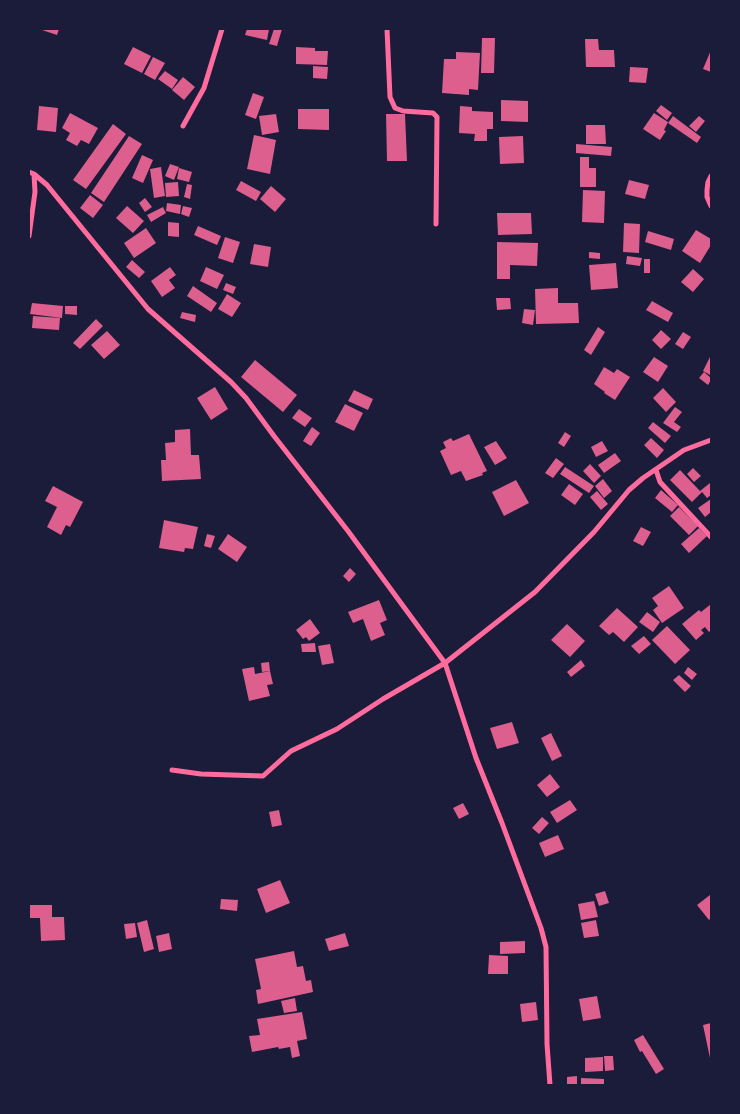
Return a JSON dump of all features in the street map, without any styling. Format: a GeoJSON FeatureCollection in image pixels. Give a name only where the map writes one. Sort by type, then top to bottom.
{"type":"FeatureCollection","features":[{"type":"Feature","properties":{"kind":"street"},"geometry":{"type":"LineString","coordinates":[[183,126],[204,88],[222,29]]}},
{"type":"Feature","properties":{"kind":"street"},"geometry":{"type":"LineString","coordinates":[[388,29],[390,97],[395,108],[403,111],[433,112],[437,118],[436,224]]}},
{"type":"Feature","properties":{"kind":"street"},"geometry":{"type":"LineString","coordinates":[[29,236],[35,192],[32,173]]}},
{"type":"Feature","properties":{"kind":"street"},"geometry":{"type":"LineString","coordinates":[[32,173],[47,184],[148,309],[225,376],[246,398],[348,531],[445,664],[476,758],[544,938],[546,948],[547,1044],[550,1085]]}},
{"type":"Feature","properties":{"kind":"street"},"geometry":{"type":"LineString","coordinates":[[711,176],[708,182],[707,197],[711,206]]}},
{"type":"Feature","properties":{"kind":"street"},"geometry":{"type":"LineString","coordinates":[[172,770],[200,774],[263,776],[291,751],[337,729],[383,699],[445,664],[535,592],[594,532],[630,490],[684,450],[711,440]]}},
{"type":"Feature","properties":{"kind":"street"},"geometry":{"type":"LineString","coordinates":[[656,470],[660,482],[711,537]]}},
{"type":"Feature","properties":{"kind":"building"},"geometry":{"type":"Polygon","coordinates":[[[39,29],[59,29],[57,35],[39,29]]]}},
{"type":"Feature","properties":{"kind":"building"},"geometry":{"type":"Polygon","coordinates":[[[247,29],[269,29],[267,40],[245,35],[247,29]]]}},
{"type":"Feature","properties":{"kind":"building"},"geometry":{"type":"Polygon","coordinates":[[[274,29],[282,29],[277,46],[269,44],[274,29]]]}},
{"type":"Feature","properties":{"kind":"building"},"geometry":{"type":"Polygon","coordinates":[[[482,38],[495,38],[494,73],[481,73],[482,38]]]}},
{"type":"Feature","properties":{"kind":"building"},"geometry":{"type":"Polygon","coordinates":[[[585,39],[598,39],[599,50],[614,50],[615,67],[586,67],[585,39]]]}},
{"type":"Feature","properties":{"kind":"building"},"geometry":{"type":"Polygon","coordinates":[[[133,47],[151,56],[142,73],[124,64],[133,47]]]}},
{"type":"Feature","properties":{"kind":"building"},"geometry":{"type":"Polygon","coordinates":[[[296,47],[315,48],[315,51],[328,51],[327,65],[296,64],[296,47]]]}},
{"type":"Feature","properties":{"kind":"building"},"geometry":{"type":"Polygon","coordinates":[[[711,50],[711,72],[703,69],[711,50]]]}},
{"type":"Feature","properties":{"kind":"building"},"geometry":{"type":"Polygon","coordinates":[[[456,52],[480,53],[478,90],[469,89],[469,95],[442,93],[444,59],[456,59],[456,52]]]}},
{"type":"Feature","properties":{"kind":"building"},"geometry":{"type":"Polygon","coordinates":[[[153,57],[165,63],[155,80],[144,74],[153,57]]]}},
{"type":"Feature","properties":{"kind":"building"},"geometry":{"type":"Polygon","coordinates":[[[313,66],[328,67],[327,79],[313,78],[313,66]]]}},
{"type":"Feature","properties":{"kind":"building"},"geometry":{"type":"Polygon","coordinates":[[[630,67],[648,68],[646,83],[629,82],[630,67]]]}},
{"type":"Feature","properties":{"kind":"building"},"geometry":{"type":"Polygon","coordinates":[[[165,71],[178,80],[172,89],[158,79],[165,71]]]}},
{"type":"Feature","properties":{"kind":"building"},"geometry":{"type":"Polygon","coordinates":[[[183,77],[195,87],[184,100],[172,90],[183,77]]]}},
{"type":"Feature","properties":{"kind":"building"},"geometry":{"type":"Polygon","coordinates":[[[253,93],[264,97],[256,119],[245,115],[253,93]]]}},
{"type":"Feature","properties":{"kind":"building"},"geometry":{"type":"Polygon","coordinates":[[[501,100],[528,101],[528,122],[501,121],[501,100]]]}},
{"type":"Feature","properties":{"kind":"building"},"geometry":{"type":"Polygon","coordinates":[[[661,105],[672,113],[667,120],[656,111],[661,105]]]}},
{"type":"Feature","properties":{"kind":"building"},"geometry":{"type":"Polygon","coordinates":[[[39,106],[58,108],[56,132],[37,130],[39,106]]]}},
{"type":"Feature","properties":{"kind":"building"},"geometry":{"type":"Polygon","coordinates":[[[460,106],[472,107],[472,111],[493,112],[493,129],[487,129],[487,141],[474,141],[475,134],[459,133],[460,106]]]}},
{"type":"Feature","properties":{"kind":"building"},"geometry":{"type":"Polygon","coordinates":[[[298,109],[329,109],[329,130],[298,129],[298,109]]]}},
{"type":"Feature","properties":{"kind":"building"},"geometry":{"type":"Polygon","coordinates":[[[70,113],[98,128],[89,144],[81,140],[77,146],[66,140],[70,133],[62,128],[70,113]]]}},
{"type":"Feature","properties":{"kind":"building"},"geometry":{"type":"Polygon","coordinates":[[[654,113],[668,122],[664,130],[666,131],[660,140],[643,129],[654,113]]]}},
{"type":"Feature","properties":{"kind":"building"},"geometry":{"type":"Polygon","coordinates":[[[276,114],[279,132],[262,135],[259,116],[276,114]]]}},
{"type":"Feature","properties":{"kind":"building"},"geometry":{"type":"Polygon","coordinates":[[[386,114],[405,114],[407,161],[387,161],[386,114]]]}},
{"type":"Feature","properties":{"kind":"building"},"geometry":{"type":"Polygon","coordinates":[[[673,116],[701,137],[697,143],[668,123],[673,116]]]}},
{"type":"Feature","properties":{"kind":"building"},"geometry":{"type":"Polygon","coordinates":[[[699,116],[705,121],[696,132],[689,126],[699,116]]]}},
{"type":"Feature","properties":{"kind":"building"},"geometry":{"type":"Polygon","coordinates":[[[113,124],[126,134],[86,189],[73,180],[113,124]]]}},
{"type":"Feature","properties":{"kind":"building"},"geometry":{"type":"Polygon","coordinates":[[[586,125],[605,125],[606,144],[586,144],[586,125]]]}},
{"type":"Feature","properties":{"kind":"building"},"geometry":{"type":"Polygon","coordinates":[[[254,135],[276,140],[270,174],[247,169],[254,135]]]}},
{"type":"Feature","properties":{"kind":"building"},"geometry":{"type":"Polygon","coordinates":[[[129,136],[142,144],[104,202],[91,193],[129,136]]]}},
{"type":"Feature","properties":{"kind":"building"},"geometry":{"type":"Polygon","coordinates":[[[523,136],[524,163],[500,164],[499,137],[523,136]]]}},
{"type":"Feature","properties":{"kind":"building"},"geometry":{"type":"Polygon","coordinates":[[[576,144],[612,147],[611,156],[576,153],[576,144]]]}},
{"type":"Feature","properties":{"kind":"building"},"geometry":{"type":"Polygon","coordinates":[[[142,155],[153,160],[143,183],[132,178],[142,155]]]}},
{"type":"Feature","properties":{"kind":"building"},"geometry":{"type":"Polygon","coordinates":[[[580,157],[589,157],[589,168],[596,168],[596,187],[580,187],[580,157]]]}},
{"type":"Feature","properties":{"kind":"building"},"geometry":{"type":"Polygon","coordinates":[[[170,164],[179,167],[174,180],[165,176],[170,164]]]}},
{"type":"Feature","properties":{"kind":"building"},"geometry":{"type":"Polygon","coordinates":[[[161,167],[165,196],[154,198],[150,169],[161,167]]]}},
{"type":"Feature","properties":{"kind":"building"},"geometry":{"type":"Polygon","coordinates":[[[179,168],[192,172],[189,182],[177,179],[179,168]]]}},
{"type":"Feature","properties":{"kind":"building"},"geometry":{"type":"Polygon","coordinates":[[[629,180],[649,185],[645,199],[625,194],[629,180]]]}},
{"type":"Feature","properties":{"kind":"building"},"geometry":{"type":"Polygon","coordinates":[[[241,181],[261,192],[256,201],[236,190],[241,181]]]}},
{"type":"Feature","properties":{"kind":"building"},"geometry":{"type":"Polygon","coordinates":[[[178,182],[179,196],[166,197],[165,183],[178,182]]]}},
{"type":"Feature","properties":{"kind":"building"},"geometry":{"type":"Polygon","coordinates":[[[187,184],[192,185],[190,199],[184,197],[187,184]]]}},
{"type":"Feature","properties":{"kind":"building"},"geometry":{"type":"Polygon","coordinates":[[[271,186],[286,199],[275,212],[260,199],[271,186]]]}},
{"type":"Feature","properties":{"kind":"building"},"geometry":{"type":"Polygon","coordinates":[[[583,190],[605,191],[604,223],[582,222],[583,190]]]}},
{"type":"Feature","properties":{"kind":"building"},"geometry":{"type":"Polygon","coordinates":[[[90,195],[103,205],[93,218],[80,208],[90,195]]]}},
{"type":"Feature","properties":{"kind":"building"},"geometry":{"type":"Polygon","coordinates":[[[145,198],[152,207],[145,212],[139,203],[145,198]]]}},
{"type":"Feature","properties":{"kind":"building"},"geometry":{"type":"Polygon","coordinates":[[[167,203],[181,205],[180,214],[166,211],[167,203]]]}},
{"type":"Feature","properties":{"kind":"building"},"geometry":{"type":"Polygon","coordinates":[[[127,206],[144,221],[133,233],[116,218],[127,206]]]}},
{"type":"Feature","properties":{"kind":"building"},"geometry":{"type":"Polygon","coordinates":[[[183,206],[192,208],[189,217],[181,214],[183,206]]]}},
{"type":"Feature","properties":{"kind":"building"},"geometry":{"type":"Polygon","coordinates":[[[163,207],[166,213],[151,222],[147,215],[163,207]]]}},
{"type":"Feature","properties":{"kind":"building"},"geometry":{"type":"Polygon","coordinates":[[[497,213],[531,213],[532,234],[498,235],[497,213]]]}},
{"type":"Feature","properties":{"kind":"building"},"geometry":{"type":"Polygon","coordinates":[[[168,222],[179,223],[179,237],[168,236],[168,222]]]}},
{"type":"Feature","properties":{"kind":"building"},"geometry":{"type":"Polygon","coordinates":[[[624,223],[640,224],[639,253],[623,252],[624,223]]]}},
{"type":"Feature","properties":{"kind":"building"},"geometry":{"type":"Polygon","coordinates":[[[198,226],[221,236],[217,245],[194,235],[198,226]]]}},
{"type":"Feature","properties":{"kind":"building"},"geometry":{"type":"Polygon","coordinates":[[[146,228],[156,243],[134,258],[124,243],[146,228]]]}},
{"type":"Feature","properties":{"kind":"building"},"geometry":{"type":"Polygon","coordinates":[[[696,230],[711,239],[711,245],[700,263],[682,251],[696,230]]]}},
{"type":"Feature","properties":{"kind":"building"},"geometry":{"type":"Polygon","coordinates":[[[648,231],[674,239],[671,250],[645,242],[648,231]]]}},
{"type":"Feature","properties":{"kind":"building"},"geometry":{"type":"Polygon","coordinates":[[[225,237],[240,242],[233,263],[218,258],[225,237]]]}},
{"type":"Feature","properties":{"kind":"building"},"geometry":{"type":"Polygon","coordinates":[[[497,242],[538,243],[537,266],[510,265],[510,279],[497,279],[497,242]]]}},
{"type":"Feature","properties":{"kind":"building"},"geometry":{"type":"Polygon","coordinates":[[[254,244],[271,247],[268,267],[250,264],[254,244]]]}},
{"type":"Feature","properties":{"kind":"building"},"geometry":{"type":"Polygon","coordinates":[[[589,252],[600,253],[600,259],[589,258],[589,252]]]}},
{"type":"Feature","properties":{"kind":"building"},"geometry":{"type":"Polygon","coordinates":[[[627,256],[642,258],[640,266],[626,264],[627,256]]]}},
{"type":"Feature","properties":{"kind":"building"},"geometry":{"type":"Polygon","coordinates":[[[644,259],[650,259],[650,273],[644,273],[644,259]]]}},
{"type":"Feature","properties":{"kind":"building"},"geometry":{"type":"Polygon","coordinates":[[[132,260],[145,272],[139,278],[126,267],[132,260]]]}},
{"type":"Feature","properties":{"kind":"building"},"geometry":{"type":"Polygon","coordinates":[[[616,263],[618,288],[591,290],[589,265],[616,263]]]}},
{"type":"Feature","properties":{"kind":"building"},"geometry":{"type":"Polygon","coordinates":[[[170,267],[176,275],[169,280],[175,288],[162,297],[151,281],[170,267]]]}},
{"type":"Feature","properties":{"kind":"building"},"geometry":{"type":"Polygon","coordinates":[[[206,267],[224,275],[217,289],[200,281],[206,267]]]}},
{"type":"Feature","properties":{"kind":"building"},"geometry":{"type":"Polygon","coordinates":[[[693,269],[704,279],[693,292],[681,282],[693,269]]]}},
{"type":"Feature","properties":{"kind":"building"},"geometry":{"type":"Polygon","coordinates":[[[226,283],[236,287],[233,294],[223,290],[226,283]]]}},
{"type":"Feature","properties":{"kind":"building"},"geometry":{"type":"Polygon","coordinates":[[[193,286],[217,303],[211,312],[187,296],[193,286]]]}},
{"type":"Feature","properties":{"kind":"building"},"geometry":{"type":"Polygon","coordinates":[[[558,288],[558,303],[578,303],[579,323],[536,324],[535,289],[558,288]]]}},
{"type":"Feature","properties":{"kind":"building"},"geometry":{"type":"Polygon","coordinates":[[[227,294],[241,303],[232,317],[218,309],[227,294]]]}},
{"type":"Feature","properties":{"kind":"building"},"geometry":{"type":"Polygon","coordinates":[[[496,298],[510,298],[511,309],[497,310],[496,298]]]}},
{"type":"Feature","properties":{"kind":"building"},"geometry":{"type":"Polygon","coordinates":[[[652,301],[673,313],[668,322],[646,310],[652,301]]]}},
{"type":"Feature","properties":{"kind":"building"},"geometry":{"type":"Polygon","coordinates":[[[32,303],[63,306],[62,318],[30,314],[32,303]]]}},
{"type":"Feature","properties":{"kind":"building"},"geometry":{"type":"Polygon","coordinates":[[[65,306],[77,306],[77,315],[65,314],[65,306]]]}},
{"type":"Feature","properties":{"kind":"building"},"geometry":{"type":"Polygon","coordinates":[[[524,309],[535,310],[533,325],[522,323],[524,309]]]}},
{"type":"Feature","properties":{"kind":"building"},"geometry":{"type":"Polygon","coordinates":[[[182,312],[196,315],[195,322],[180,318],[182,312]]]}},
{"type":"Feature","properties":{"kind":"building"},"geometry":{"type":"Polygon","coordinates":[[[33,316],[60,318],[59,330],[32,328],[33,316]]]}},
{"type":"Feature","properties":{"kind":"building"},"geometry":{"type":"Polygon","coordinates":[[[96,319],[103,326],[80,349],[73,343],[96,319]]]}},
{"type":"Feature","properties":{"kind":"building"},"geometry":{"type":"Polygon","coordinates":[[[598,327],[605,332],[591,355],[584,350],[598,327]]]}},
{"type":"Feature","properties":{"kind":"building"},"geometry":{"type":"Polygon","coordinates":[[[661,330],[671,339],[661,349],[652,340],[661,330]]]}},
{"type":"Feature","properties":{"kind":"building"},"geometry":{"type":"Polygon","coordinates":[[[107,331],[120,345],[104,359],[91,345],[107,331]]]}},
{"type":"Feature","properties":{"kind":"building"},"geometry":{"type":"Polygon","coordinates":[[[683,332],[691,337],[683,349],[675,344],[683,332]]]}},
{"type":"Feature","properties":{"kind":"building"},"geometry":{"type":"Polygon","coordinates":[[[711,355],[711,373],[710,375],[703,371],[711,355]]]}},
{"type":"Feature","properties":{"kind":"building"},"geometry":{"type":"Polygon","coordinates":[[[654,357],[668,366],[658,382],[643,372],[654,357]]]}},
{"type":"Feature","properties":{"kind":"building"},"geometry":{"type":"Polygon","coordinates":[[[255,360],[297,395],[283,412],[241,377],[255,360]]]}},
{"type":"Feature","properties":{"kind":"building"},"geometry":{"type":"Polygon","coordinates":[[[604,367],[614,373],[617,369],[630,377],[615,400],[594,384],[604,367]]]}},
{"type":"Feature","properties":{"kind":"building"},"geometry":{"type":"Polygon","coordinates":[[[704,372],[711,378],[708,385],[699,378],[704,372]]]}},
{"type":"Feature","properties":{"kind":"building"},"geometry":{"type":"Polygon","coordinates":[[[215,387],[228,409],[211,420],[197,398],[215,387]]]}},
{"type":"Feature","properties":{"kind":"building"},"geometry":{"type":"Polygon","coordinates":[[[663,388],[676,402],[666,412],[653,398],[663,388]]]}},
{"type":"Feature","properties":{"kind":"building"},"geometry":{"type":"Polygon","coordinates":[[[354,390],[373,399],[368,410],[348,401],[354,390]]]}},
{"type":"Feature","properties":{"kind":"building"},"geometry":{"type":"Polygon","coordinates":[[[345,404],[363,413],[354,431],[335,422],[345,404]]]}},
{"type":"Feature","properties":{"kind":"building"},"geometry":{"type":"Polygon","coordinates":[[[675,407],[682,412],[674,422],[681,427],[677,432],[663,423],[675,407]]]}},
{"type":"Feature","properties":{"kind":"building"},"geometry":{"type":"Polygon","coordinates":[[[299,409],[312,418],[305,427],[292,418],[299,409]]]}},
{"type":"Feature","properties":{"kind":"building"},"geometry":{"type":"Polygon","coordinates":[[[653,422],[671,436],[665,443],[648,428],[653,422]]]}},
{"type":"Feature","properties":{"kind":"building"},"geometry":{"type":"Polygon","coordinates":[[[312,427],[320,433],[311,446],[303,441],[312,427]]]}},
{"type":"Feature","properties":{"kind":"building"},"geometry":{"type":"Polygon","coordinates":[[[190,429],[191,455],[199,455],[201,479],[162,481],[161,460],[166,460],[165,443],[175,442],[175,430],[190,429]]]}},
{"type":"Feature","properties":{"kind":"building"},"geometry":{"type":"Polygon","coordinates":[[[565,432],[571,436],[564,447],[558,443],[565,432]]]}},
{"type":"Feature","properties":{"kind":"building"},"geometry":{"type":"Polygon","coordinates":[[[469,434],[487,471],[482,473],[483,475],[466,481],[461,471],[451,475],[440,451],[446,448],[443,442],[451,438],[453,441],[469,434]]]}},
{"type":"Feature","properties":{"kind":"building"},"geometry":{"type":"Polygon","coordinates":[[[651,438],[664,450],[657,458],[644,445],[651,438]]]}},
{"type":"Feature","properties":{"kind":"building"},"geometry":{"type":"Polygon","coordinates":[[[496,441],[507,458],[495,465],[484,447],[496,441]]]}},
{"type":"Feature","properties":{"kind":"building"},"geometry":{"type":"Polygon","coordinates":[[[602,441],[608,451],[596,457],[591,447],[602,441]]]}},
{"type":"Feature","properties":{"kind":"building"},"geometry":{"type":"Polygon","coordinates":[[[615,453],[621,461],[604,473],[598,465],[615,453]]]}},
{"type":"Feature","properties":{"kind":"building"},"geometry":{"type":"Polygon","coordinates":[[[556,458],[564,464],[553,478],[545,473],[556,458]]]}},
{"type":"Feature","properties":{"kind":"building"},"geometry":{"type":"Polygon","coordinates":[[[590,464],[601,476],[594,483],[583,471],[590,464]]]}},
{"type":"Feature","properties":{"kind":"building"},"geometry":{"type":"Polygon","coordinates":[[[565,467],[594,486],[589,493],[560,474],[565,467]]]}},
{"type":"Feature","properties":{"kind":"building"},"geometry":{"type":"Polygon","coordinates":[[[693,468],[701,476],[694,482],[687,474],[693,468]]]}},
{"type":"Feature","properties":{"kind":"building"},"geometry":{"type":"Polygon","coordinates":[[[680,470],[700,491],[710,483],[711,495],[707,498],[702,492],[692,502],[670,480],[680,470]]]}},
{"type":"Feature","properties":{"kind":"building"},"geometry":{"type":"Polygon","coordinates":[[[603,479],[612,491],[604,498],[595,486],[603,479]]]}},
{"type":"Feature","properties":{"kind":"building"},"geometry":{"type":"Polygon","coordinates":[[[516,480],[529,503],[504,516],[492,492],[516,480]]]}},
{"type":"Feature","properties":{"kind":"building"},"geometry":{"type":"Polygon","coordinates":[[[569,484],[583,494],[575,505],[561,495],[569,484]]]}},
{"type":"Feature","properties":{"kind":"building"},"geometry":{"type":"Polygon","coordinates":[[[53,486],[83,502],[70,527],[66,525],[61,535],[47,527],[57,507],[45,501],[53,486]]]}},
{"type":"Feature","properties":{"kind":"building"},"geometry":{"type":"Polygon","coordinates":[[[661,490],[678,505],[672,512],[655,498],[661,490]]]}},
{"type":"Feature","properties":{"kind":"building"},"geometry":{"type":"Polygon","coordinates":[[[597,491],[608,504],[601,510],[590,497],[597,491]]]}},
{"type":"Feature","properties":{"kind":"building"},"geometry":{"type":"Polygon","coordinates":[[[711,499],[711,512],[705,517],[698,508],[711,499]]]}},
{"type":"Feature","properties":{"kind":"building"},"geometry":{"type":"Polygon","coordinates":[[[679,507],[698,526],[689,535],[670,516],[679,507]]]}},
{"type":"Feature","properties":{"kind":"building"},"geometry":{"type":"Polygon","coordinates":[[[164,520],[198,527],[193,549],[185,548],[184,552],[159,548],[164,520]]]}},
{"type":"Feature","properties":{"kind":"building"},"geometry":{"type":"Polygon","coordinates":[[[641,527],[651,532],[643,546],[633,541],[641,527]]]}},
{"type":"Feature","properties":{"kind":"building"},"geometry":{"type":"Polygon","coordinates":[[[699,528],[707,536],[689,553],[681,544],[699,528]]]}},
{"type":"Feature","properties":{"kind":"building"},"geometry":{"type":"Polygon","coordinates":[[[207,534],[215,536],[211,548],[204,546],[207,534]]]}},
{"type":"Feature","properties":{"kind":"building"},"geometry":{"type":"Polygon","coordinates":[[[228,534],[247,547],[237,562],[218,549],[228,534]]]}},
{"type":"Feature","properties":{"kind":"building"},"geometry":{"type":"Polygon","coordinates":[[[350,568],[356,574],[349,582],[343,576],[350,568]]]}},
{"type":"Feature","properties":{"kind":"building"},"geometry":{"type":"Polygon","coordinates":[[[669,586],[684,608],[662,623],[653,610],[658,606],[652,598],[669,586]]]}},
{"type":"Feature","properties":{"kind":"building"},"geometry":{"type":"Polygon","coordinates":[[[379,600],[387,620],[380,623],[385,635],[371,641],[363,619],[353,623],[348,612],[379,600]]]}},
{"type":"Feature","properties":{"kind":"building"},"geometry":{"type":"Polygon","coordinates":[[[711,604],[711,630],[709,632],[705,627],[701,630],[704,633],[696,640],[682,624],[699,610],[701,612],[711,604]]]}},
{"type":"Feature","properties":{"kind":"building"},"geometry":{"type":"Polygon","coordinates":[[[617,608],[638,627],[624,642],[613,632],[609,635],[599,626],[617,608]]]}},
{"type":"Feature","properties":{"kind":"building"},"geometry":{"type":"Polygon","coordinates":[[[647,612],[660,622],[653,632],[639,622],[647,612]]]}},
{"type":"Feature","properties":{"kind":"building"},"geometry":{"type":"Polygon","coordinates":[[[310,619],[320,633],[309,641],[306,637],[303,639],[296,630],[310,619]]]}},
{"type":"Feature","properties":{"kind":"building"},"geometry":{"type":"Polygon","coordinates":[[[567,624],[585,641],[570,657],[551,640],[567,624]]]}},
{"type":"Feature","properties":{"kind":"building"},"geometry":{"type":"Polygon","coordinates":[[[667,626],[690,650],[675,664],[652,640],[667,626]]]}},
{"type":"Feature","properties":{"kind":"building"},"geometry":{"type":"Polygon","coordinates":[[[644,636],[651,644],[639,654],[631,646],[644,636]]]}},
{"type":"Feature","properties":{"kind":"building"},"geometry":{"type":"Polygon","coordinates":[[[315,643],[316,652],[302,652],[301,644],[315,643]]]}},
{"type":"Feature","properties":{"kind":"building"},"geometry":{"type":"Polygon","coordinates":[[[330,644],[334,663],[322,665],[318,646],[330,644]]]}},
{"type":"Feature","properties":{"kind":"building"},"geometry":{"type":"Polygon","coordinates":[[[581,660],[585,666],[571,677],[567,672],[581,660]]]}},
{"type":"Feature","properties":{"kind":"building"},"geometry":{"type":"Polygon","coordinates":[[[269,662],[270,671],[262,672],[261,663],[269,662]]]}},
{"type":"Feature","properties":{"kind":"building"},"geometry":{"type":"Polygon","coordinates":[[[254,667],[255,674],[270,671],[273,684],[267,685],[270,696],[249,701],[242,669],[254,667]]]}},
{"type":"Feature","properties":{"kind":"building"},"geometry":{"type":"Polygon","coordinates":[[[688,667],[697,674],[692,680],[684,673],[688,667]]]}},
{"type":"Feature","properties":{"kind":"building"},"geometry":{"type":"Polygon","coordinates":[[[679,675],[691,686],[685,692],[673,680],[679,675]]]}},
{"type":"Feature","properties":{"kind":"building"},"geometry":{"type":"Polygon","coordinates":[[[512,722],[519,743],[497,749],[490,728],[512,722]]]}},
{"type":"Feature","properties":{"kind":"building"},"geometry":{"type":"Polygon","coordinates":[[[551,733],[562,756],[552,761],[541,738],[551,733]]]}},
{"type":"Feature","properties":{"kind":"building"},"geometry":{"type":"Polygon","coordinates":[[[550,774],[560,787],[547,797],[537,785],[550,774]]]}},
{"type":"Feature","properties":{"kind":"building"},"geometry":{"type":"Polygon","coordinates":[[[570,800],[577,810],[557,823],[550,812],[570,800]]]}},
{"type":"Feature","properties":{"kind":"building"},"geometry":{"type":"Polygon","coordinates":[[[463,803],[469,814],[459,819],[453,808],[463,803]]]}},
{"type":"Feature","properties":{"kind":"building"},"geometry":{"type":"Polygon","coordinates":[[[279,810],[282,825],[272,827],[269,812],[279,810]]]}},
{"type":"Feature","properties":{"kind":"building"},"geometry":{"type":"Polygon","coordinates":[[[542,817],[549,823],[539,834],[532,828],[542,817]]]}},
{"type":"Feature","properties":{"kind":"building"},"geometry":{"type":"Polygon","coordinates":[[[558,835],[564,849],[545,857],[539,843],[558,835]]]}},
{"type":"Feature","properties":{"kind":"building"},"geometry":{"type":"Polygon","coordinates":[[[280,880],[290,903],[266,913],[257,889],[280,880]]]}},
{"type":"Feature","properties":{"kind":"building"},"geometry":{"type":"Polygon","coordinates":[[[605,891],[609,903],[599,906],[595,894],[605,891]]]}},
{"type":"Feature","properties":{"kind":"building"},"geometry":{"type":"Polygon","coordinates":[[[710,895],[711,918],[709,920],[697,905],[710,895]]]}},
{"type":"Feature","properties":{"kind":"building"},"geometry":{"type":"Polygon","coordinates":[[[221,899],[238,900],[237,911],[220,909],[221,899]]]}},
{"type":"Feature","properties":{"kind":"building"},"geometry":{"type":"Polygon","coordinates":[[[594,901],[598,917],[581,920],[578,904],[594,901]]]}},
{"type":"Feature","properties":{"kind":"building"},"geometry":{"type":"Polygon","coordinates":[[[29,905],[52,905],[52,917],[64,917],[65,940],[41,941],[40,918],[29,918],[29,905]]]}},
{"type":"Feature","properties":{"kind":"building"},"geometry":{"type":"Polygon","coordinates":[[[147,920],[154,949],[144,952],[137,923],[147,920]]]}},
{"type":"Feature","properties":{"kind":"building"},"geometry":{"type":"Polygon","coordinates":[[[596,920],[599,936],[584,938],[581,923],[596,920]]]}},
{"type":"Feature","properties":{"kind":"building"},"geometry":{"type":"Polygon","coordinates":[[[135,923],[137,937],[126,939],[124,924],[135,923]]]}},
{"type":"Feature","properties":{"kind":"building"},"geometry":{"type":"Polygon","coordinates":[[[169,933],[172,949],[159,952],[156,936],[169,933]]]}},
{"type":"Feature","properties":{"kind":"building"},"geometry":{"type":"Polygon","coordinates":[[[345,933],[349,946],[329,951],[325,939],[345,933]]]}},
{"type":"Feature","properties":{"kind":"building"},"geometry":{"type":"Polygon","coordinates":[[[525,941],[525,953],[500,954],[500,942],[525,941]]]}},
{"type":"Feature","properties":{"kind":"building"},"geometry":{"type":"Polygon","coordinates":[[[294,951],[297,967],[303,966],[306,981],[311,980],[313,992],[258,1004],[256,990],[261,989],[255,959],[294,951]]]}},
{"type":"Feature","properties":{"kind":"building"},"geometry":{"type":"Polygon","coordinates":[[[489,955],[508,956],[508,974],[488,974],[489,955]]]}},
{"type":"Feature","properties":{"kind":"building"},"geometry":{"type":"Polygon","coordinates":[[[597,996],[601,1018],[583,1021],[579,999],[597,996]]]}},
{"type":"Feature","properties":{"kind":"building"},"geometry":{"type":"Polygon","coordinates":[[[295,998],[297,1011],[284,1013],[281,1001],[295,998]]]}},
{"type":"Feature","properties":{"kind":"building"},"geometry":{"type":"Polygon","coordinates":[[[536,1002],[538,1020],[522,1022],[520,1004],[536,1002]]]}},
{"type":"Feature","properties":{"kind":"building"},"geometry":{"type":"Polygon","coordinates":[[[302,1012],[307,1039],[297,1041],[300,1056],[292,1058],[290,1047],[279,1049],[278,1047],[252,1052],[249,1036],[260,1035],[257,1019],[302,1012]]]}},
{"type":"Feature","properties":{"kind":"building"},"geometry":{"type":"Polygon","coordinates":[[[711,1023],[711,1058],[710,1058],[703,1025],[711,1023]]]}},
{"type":"Feature","properties":{"kind":"building"},"geometry":{"type":"Polygon","coordinates":[[[643,1035],[664,1069],[656,1074],[634,1040],[643,1035]]]}},
{"type":"Feature","properties":{"kind":"building"},"geometry":{"type":"Polygon","coordinates":[[[604,1056],[613,1056],[614,1070],[605,1071],[604,1056]]]}},
{"type":"Feature","properties":{"kind":"building"},"geometry":{"type":"Polygon","coordinates":[[[603,1057],[603,1071],[585,1072],[585,1058],[603,1057]]]}},
{"type":"Feature","properties":{"kind":"building"},"geometry":{"type":"Polygon","coordinates":[[[577,1076],[577,1085],[567,1085],[567,1077],[577,1076]]]}},
{"type":"Feature","properties":{"kind":"building"},"geometry":{"type":"Polygon","coordinates":[[[581,1078],[604,1079],[604,1085],[581,1085],[581,1078]]]}}]}
